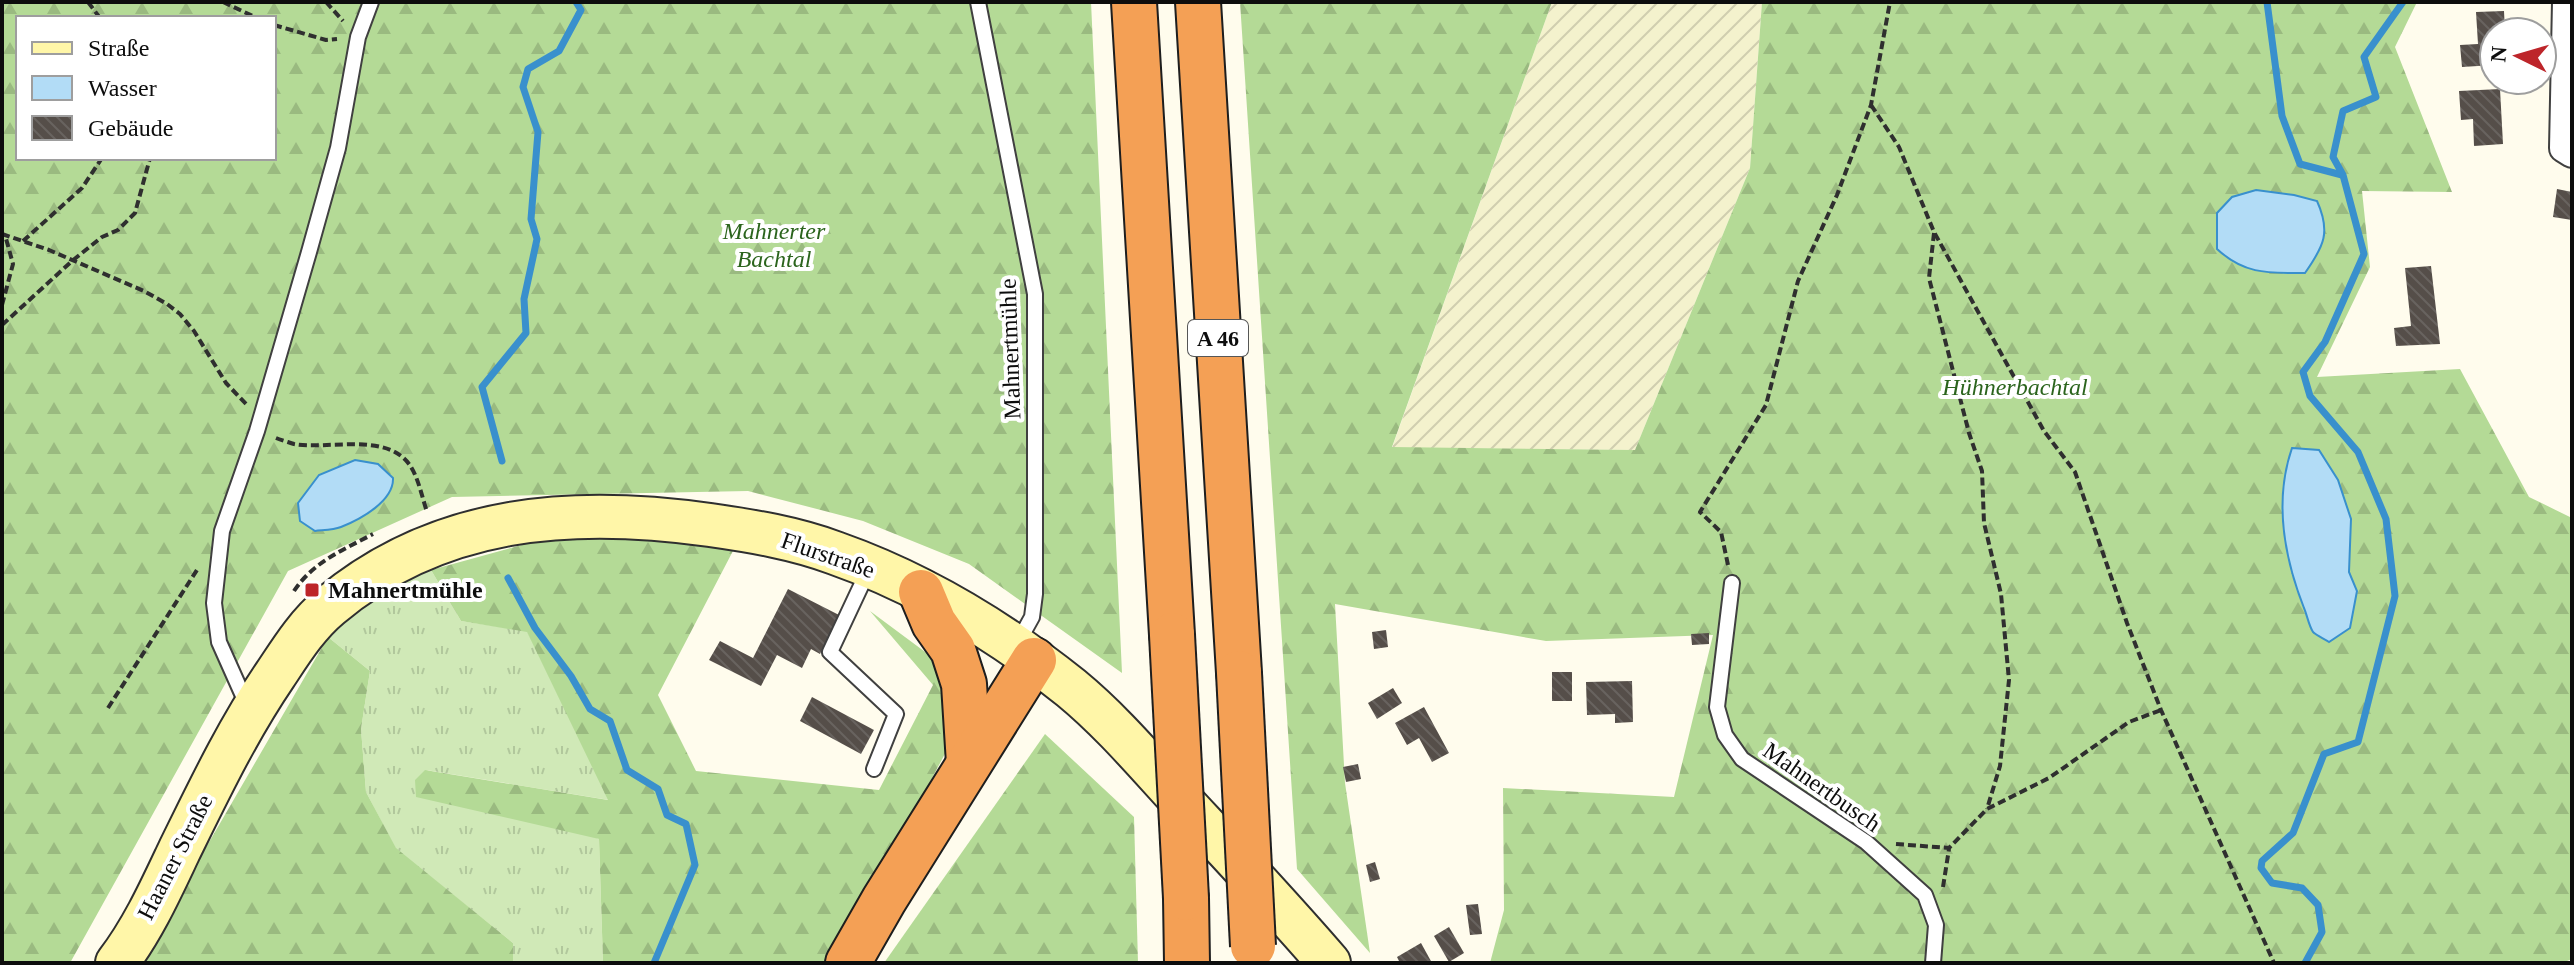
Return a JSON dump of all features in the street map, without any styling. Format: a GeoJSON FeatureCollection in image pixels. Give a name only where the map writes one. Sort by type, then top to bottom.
{"type":"FeatureCollection","features":[{"type":"Feature","properties":{"kind":"highway","name":"A 46"},"geometry":{"type":"LineString","coordinates":[[1134,2],[1172,635],[1187,963]]}},
{"type":"Feature","properties":{"kind":"highway","name":"A 46"},"geometry":{"type":"LineString","coordinates":[[1198,2],[1253,954]]}},
{"type":"Feature","properties":{"kind":"highway"},"geometry":{"type":"LineString","coordinates":[[921,592],[934,623],[953,650],[964,684],[969,763]]}},
{"type":"Feature","properties":{"kind":"highway"},"geometry":{"type":"LineString","coordinates":[[848,963],[969,763],[1024,653]]}},
{"type":"Feature","properties":{"kind":"main road","name":"Flurstraße"},"geometry":{"type":"LineString","coordinates":[[229,749],[250,711],[301,636],[328,607],[370,578],[411,556],[457,537],[537,518],[592,515],[657,517],[766,534],[810,544],[870,566],[976,621],[1074,691],[1121,736],[1329,963]]}},
{"type":"Feature","properties":{"kind":"main road","name":"Haaner Straße"},"geometry":{"type":"LineString","coordinates":[[117,963],[128,949],[167,877],[229,749]]}},
{"type":"Feature","properties":{"kind":"street"},"geometry":{"type":"LineString","coordinates":[[2567,2],[2564,148],[2572,153]]}},
{"type":"Feature","properties":{"kind":"lane"},"geometry":{"type":"LineString","coordinates":[[250,711],[219,642],[214,603],[222,531],[257,431],[338,148],[358,37],[371,2]]}},
{"type":"Feature","properties":{"kind":"lane","name":"Mahnertmühle"},"geometry":{"type":"LineString","coordinates":[[978,2],[1035,294],[1035,594],[1024,653]]}},
{"type":"Feature","properties":{"kind":"lane"},"geometry":{"type":"LineString","coordinates":[[870,566],[830,652],[896,714],[874,769]]}},
{"type":"Feature","properties":{"kind":"lane","name":"Mahnertbusch"},"geometry":{"type":"LineString","coordinates":[[1732,583],[1717,707],[1725,735],[1742,759],[1866,842],[1925,895],[1936,925],[1933,963]]}},
{"type":"Feature","properties":{"kind":"path"},"geometry":{"type":"LineString","coordinates":[[223,2],[253,16]]}},
{"type":"Feature","properties":{"kind":"path"},"geometry":{"type":"LineString","coordinates":[[1732,583],[1721,532],[1700,512],[1766,405],[1798,281],[1837,195],[1871,105],[1890,2]]}},
{"type":"Feature","properties":{"kind":"path"},"geometry":{"type":"LineString","coordinates":[[276,26],[326,40],[358,37]]}},
{"type":"Feature","properties":{"kind":"path"},"geometry":{"type":"LineString","coordinates":[[1871,105],[1899,147],[1934,232],[2044,431],[2075,472],[2127,623],[2161,710],[2274,963]]}},
{"type":"Feature","properties":{"kind":"path"},"geometry":{"type":"LineString","coordinates":[[23,241],[82,188],[101,160]]}},
{"type":"Feature","properties":{"kind":"path"},"geometry":{"type":"LineString","coordinates":[[2,325],[72,261],[102,237],[118,230],[135,213],[149,160]]}},
{"type":"Feature","properties":{"kind":"path"},"geometry":{"type":"LineString","coordinates":[[1934,232],[1929,278],[1969,433],[1982,471],[1984,523],[2001,594],[2008,665],[2000,766],[1987,809]]}},
{"type":"Feature","properties":{"kind":"path"},"geometry":{"type":"LineString","coordinates":[[3,234],[49,250],[144,291],[180,314],[226,383],[247,406],[257,431],[294,444],[337,443],[383,448],[400,455],[411,465],[428,514]]}},
{"type":"Feature","properties":{"kind":"path"},"geometry":{"type":"LineString","coordinates":[[2,305],[13,264],[3,234]]}},
{"type":"Feature","properties":{"kind":"path"},"geometry":{"type":"LineString","coordinates":[[108,708],[222,531]]}},
{"type":"Feature","properties":{"kind":"path"},"geometry":{"type":"LineString","coordinates":[[1866,842],[1949,848],[1987,809],[2049,778],[2129,722],[2161,710]]}},
{"type":"Feature","properties":{"kind":"shaded area"},"geometry":{"type":"Polygon","coordinates":[[[1552,2],[1762,2],[1750,168],[1635,450],[1392,448],[1552,2]]]}},
{"type":"Feature","properties":{"kind":"green space","name":"Mahnerter Bachtal"},"geometry":{"type":"Polygon","coordinates":[[[2,2],[1091,2],[1122,673],[969,564],[863,521],[748,491],[452,497],[288,571],[70,963],[2,963],[2,2]]]}},
{"type":"Feature","properties":{"kind":"green space","name":"Hühnerbachtal"},"geometry":{"type":"Polygon","coordinates":[[[1240,2],[1552,2],[1392,447],[1635,450],[1750,168],[1762,2],[2417,2],[2395,47],[2452,192],[2362,191],[2370,267],[2317,377],[2460,369],[2529,497],[2572,518],[2572,959],[2562,963],[1490,963],[1504,910],[1503,788],[1674,797],[1713,635],[1546,641],[1335,604],[1345,783],[1370,953],[1297,869],[1240,2]]]}},
{"type":"Feature","properties":{"kind":"green space"},"geometry":{"type":"Polygon","coordinates":[[[635,538],[734,549],[658,695],[696,771],[879,790],[933,685],[870,611],[940,663],[957,731],[834,963],[603,963],[599,839],[416,797],[415,780],[425,770],[608,800],[527,632],[461,621],[431,570],[536,541],[635,538]]]}},
{"type":"Feature","properties":{"kind":"green space"},"geometry":{"type":"Polygon","coordinates":[[[431,570],[461,621],[527,631],[609,800],[426,770],[599,839],[603,963],[513,963],[513,943],[396,849],[366,792],[361,729],[370,671],[328,637],[373,595],[431,570]]]}},
{"type":"Feature","properties":{"kind":"green space"},"geometry":{"type":"Polygon","coordinates":[[[328,637],[370,671],[361,729],[366,792],[396,848],[513,943],[513,963],[139,963],[328,637]]]}},
{"type":"Feature","properties":{"kind":"green space"},"geometry":{"type":"Polygon","coordinates":[[[1045,734],[1134,817],[1138,963],[884,963],[1045,734]]]}},
{"type":"Feature","properties":{"kind":"water"},"geometry":{"type":"Polygon","coordinates":[[[2256,190],[2317,201],[2324,222],[2323,238],[2317,255],[2305,273],[2258,271],[2238,264],[2217,249],[2217,213],[2232,197],[2256,190]]]}},
{"type":"Feature","properties":{"kind":"water"},"geometry":{"type":"Polygon","coordinates":[[[2292,448],[2319,450],[2338,480],[2351,519],[2349,572],[2357,591],[2350,628],[2329,642],[2312,630],[2287,549],[2283,488],[2292,448]]]}},
{"type":"Feature","properties":{"kind":"water"},"geometry":{"type":"Polygon","coordinates":[[[355,460],[378,464],[393,478],[392,486],[382,502],[367,514],[338,528],[315,531],[300,521],[298,503],[319,475],[355,460]]]}},
{"type":"Feature","properties":{"kind":"building"},"geometry":{"type":"Polygon","coordinates":[[[2504,11],[2504,16],[2478,16],[2478,44],[2476,12],[2504,11]]]}},
{"type":"Feature","properties":{"kind":"building"},"geometry":{"type":"Polygon","coordinates":[[[2478,44],[2478,66],[2462,67],[2460,45],[2478,44]]]}},
{"type":"Feature","properties":{"kind":"building"},"geometry":{"type":"Polygon","coordinates":[[[2478,90],[2478,96],[2500,96],[2503,144],[2474,146],[2473,119],[2461,120],[2459,91],[2478,90]]]}},
{"type":"Feature","properties":{"kind":"building"},"geometry":{"type":"Polygon","coordinates":[[[2557,189],[2572,192],[2572,220],[2553,217],[2557,189]]]}},
{"type":"Feature","properties":{"kind":"building"},"geometry":{"type":"Polygon","coordinates":[[[2431,266],[2440,344],[2396,346],[2394,328],[2411,326],[2405,268],[2431,266]]]}},
{"type":"Feature","properties":{"kind":"building"},"geometry":{"type":"Polygon","coordinates":[[[788,589],[839,615],[820,654],[811,649],[802,668],[777,655],[761,686],[709,660],[720,641],[753,658],[788,589]]]}},
{"type":"Feature","properties":{"kind":"building"},"geometry":{"type":"Polygon","coordinates":[[[1386,630],[1388,647],[1374,649],[1372,632],[1386,630]]]}},
{"type":"Feature","properties":{"kind":"building"},"geometry":{"type":"Polygon","coordinates":[[[1709,633],[1709,644],[1692,645],[1691,634],[1709,633]]]}},
{"type":"Feature","properties":{"kind":"building"},"geometry":{"type":"Polygon","coordinates":[[[1552,672],[1572,672],[1572,701],[1552,701],[1552,672]]]}},
{"type":"Feature","properties":{"kind":"building"},"geometry":{"type":"Polygon","coordinates":[[[1632,681],[1633,722],[1615,723],[1615,714],[1587,715],[1586,682],[1632,681]]]}},
{"type":"Feature","properties":{"kind":"building"},"geometry":{"type":"Polygon","coordinates":[[[1393,688],[1402,703],[1377,719],[1368,703],[1393,688]]]}},
{"type":"Feature","properties":{"kind":"building"},"geometry":{"type":"Polygon","coordinates":[[[812,697],[874,730],[861,754],[800,721],[812,697]]]}},
{"type":"Feature","properties":{"kind":"building"},"geometry":{"type":"Polygon","coordinates":[[[1424,707],[1449,753],[1432,762],[1419,738],[1407,745],[1395,723],[1424,707]]]}},
{"type":"Feature","properties":{"kind":"building"},"geometry":{"type":"Polygon","coordinates":[[[1358,764],[1361,779],[1346,782],[1343,767],[1358,764]]]}},
{"type":"Feature","properties":{"kind":"building"},"geometry":{"type":"Polygon","coordinates":[[[1375,862],[1380,879],[1370,882],[1366,865],[1375,862]]]}},
{"type":"Feature","properties":{"kind":"building"},"geometry":{"type":"Polygon","coordinates":[[[1478,904],[1482,934],[1470,935],[1466,905],[1478,904]]]}},
{"type":"Feature","properties":{"kind":"building"},"geometry":{"type":"Polygon","coordinates":[[[1449,927],[1464,953],[1449,962],[1434,936],[1449,927]]]}},
{"type":"Feature","properties":{"kind":"building"},"geometry":{"type":"Polygon","coordinates":[[[1421,943],[1432,963],[1400,963],[1397,957],[1421,943]]]}},
{"type":"Feature","properties":{"kind":"waterway"},"geometry":{"type":"LineString","coordinates":[[502,461],[482,387],[526,333],[524,299],[537,239],[531,219],[538,132],[523,87],[528,69],[559,51],[581,10],[576,2]]}},
{"type":"Feature","properties":{"kind":"waterway"},"geometry":{"type":"LineString","coordinates":[[2267,2],[2282,116],[2300,164],[2342,175]]}},
{"type":"Feature","properties":{"kind":"waterway"},"geometry":{"type":"LineString","coordinates":[[2305,963],[2322,932],[2318,905],[2302,888],[2272,883],[2261,868],[2262,861],[2293,833],[2324,754],[2358,742],[2395,596],[2386,519],[2358,452],[2310,396],[2303,372],[2325,342],[2364,254],[2343,175],[2333,157],[2343,111],[2376,97],[2364,57],[2403,2]]}},
{"type":"Feature","properties":{"kind":"waterway"},"geometry":{"type":"LineString","coordinates":[[508,578],[535,628],[571,676],[590,709],[610,721],[627,770],[658,789],[667,815],[686,824],[695,865],[654,963]]}},
{"type":"Feature","properties":{"kind":"place","name":"Mahnertmühle"},"geometry":{"type":"Point","coordinates":[312,590]}}]}
